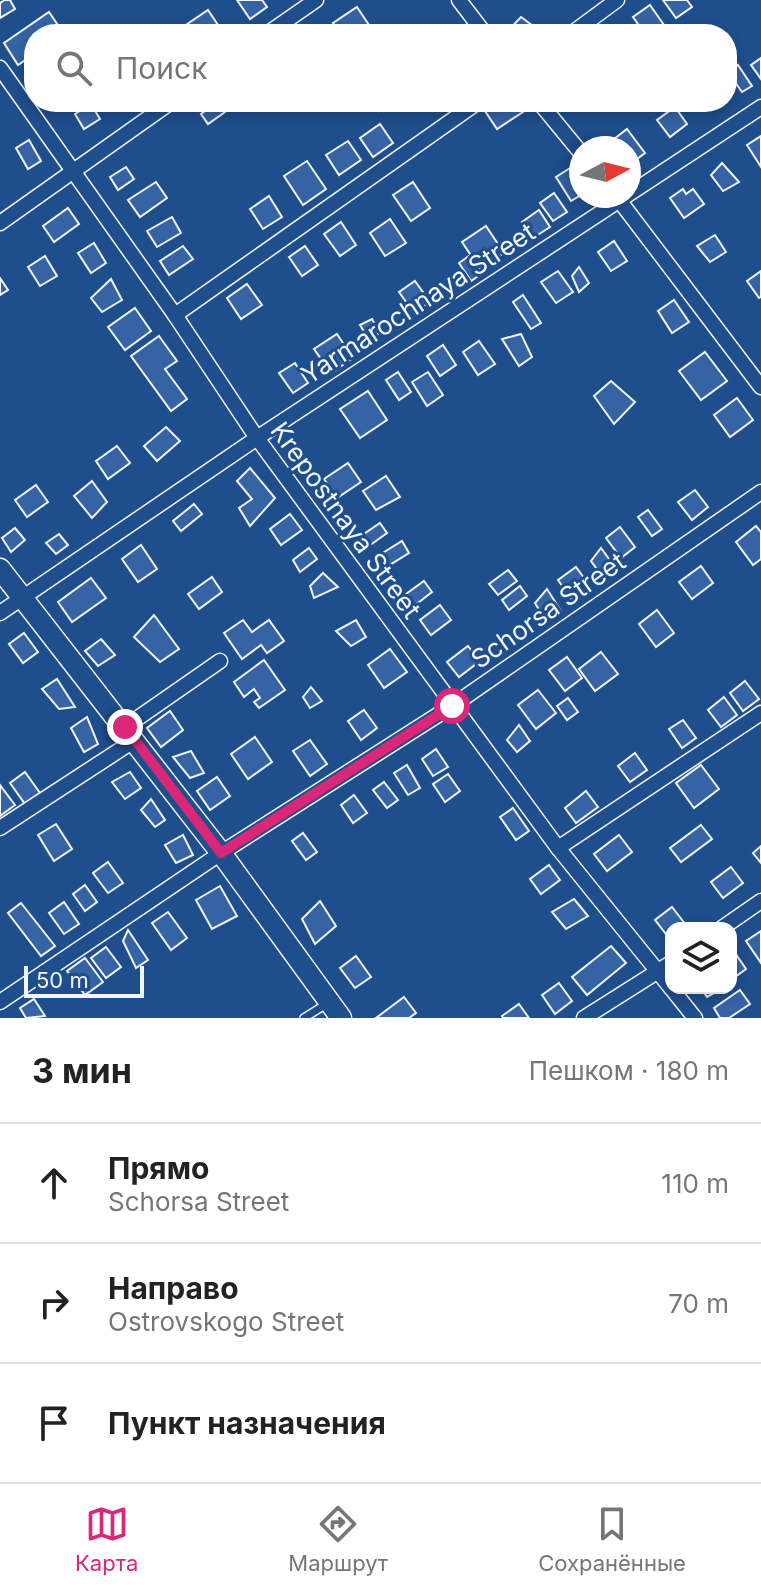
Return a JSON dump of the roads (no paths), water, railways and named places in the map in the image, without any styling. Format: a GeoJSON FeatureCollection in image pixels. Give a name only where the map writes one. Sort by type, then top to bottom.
{"type":"FeatureCollection","features":[{"type":"Feature","properties":{"kind":"street"},"geometry":{"type":"LineString","coordinates":[[281,24],[316,0]]}},
{"type":"Feature","properties":{"kind":"street"},"geometry":{"type":"LineString","coordinates":[[459,0],[477,24]]}},
{"type":"Feature","properties":{"kind":"street"},"geometry":{"type":"LineString","coordinates":[[585,24],[617,0]]}},
{"type":"Feature","properties":{"kind":"street","name":"Krepostnaya Street"},"geometry":{"type":"LineString","coordinates":[[0,68],[24,102]]}},
{"type":"Feature","properties":{"kind":"street","name":"Yarmarochnaya Street"},"geometry":{"type":"LineString","coordinates":[[641,184],[761,107]]}},
{"type":"Feature","properties":{"kind":"street","name":"Krepostnaya Street"},"geometry":{"type":"LineString","coordinates":[[31,112],[175,315],[257,438],[452,706],[558,848],[665,968]]}},
{"type":"Feature","properties":{"kind":"street"},"geometry":{"type":"LineString","coordinates":[[0,223],[157,112]]}},
{"type":"Feature","properties":{"kind":"street"},"geometry":{"type":"LineString","coordinates":[[175,315],[464,112]]}},
{"type":"Feature","properties":{"kind":"street"},"geometry":{"type":"LineString","coordinates":[[547,112],[569,138]]}},
{"type":"Feature","properties":{"kind":"street","name":"Yarmarochnaya Street"},"geometry":{"type":"LineString","coordinates":[[0,613],[257,438],[605,208]]}},
{"type":"Feature","properties":{"kind":"street"},"geometry":{"type":"LineString","coordinates":[[632,208],[761,387]]}},
{"type":"Feature","properties":{"kind":"street","name":"Schorsa Street"},"geometry":{"type":"LineString","coordinates":[[0,1002],[221,853],[452,706],[761,492]]}},
{"type":"Feature","properties":{"kind":"street"},"geometry":{"type":"LineString","coordinates":[[0,569],[221,853],[335,1010]]}},
{"type":"Feature","properties":{"kind":"street"},"geometry":{"type":"LineString","coordinates":[[0,828],[130,734],[220,661]]}},
{"type":"Feature","properties":{"kind":"street"},"geometry":{"type":"LineString","coordinates":[[558,848],[761,713]]}},
{"type":"Feature","properties":{"kind":"street"},"geometry":{"type":"LineString","coordinates":[[731,922],[761,901]]}},
{"type":"Feature","properties":{"kind":"street"},"geometry":{"type":"LineString","coordinates":[[584,1018],[665,968]]}},
{"type":"Feature","properties":{"kind":"street","name":"Krepostnaya Street"},"geometry":{"type":"LineString","coordinates":[[676,994],[695,1018]]}},
{"type":"Feature","properties":{"kind":"lane"},"geometry":{"type":"LineString","coordinates":[[304,1018],[335,1010]]}}]}
